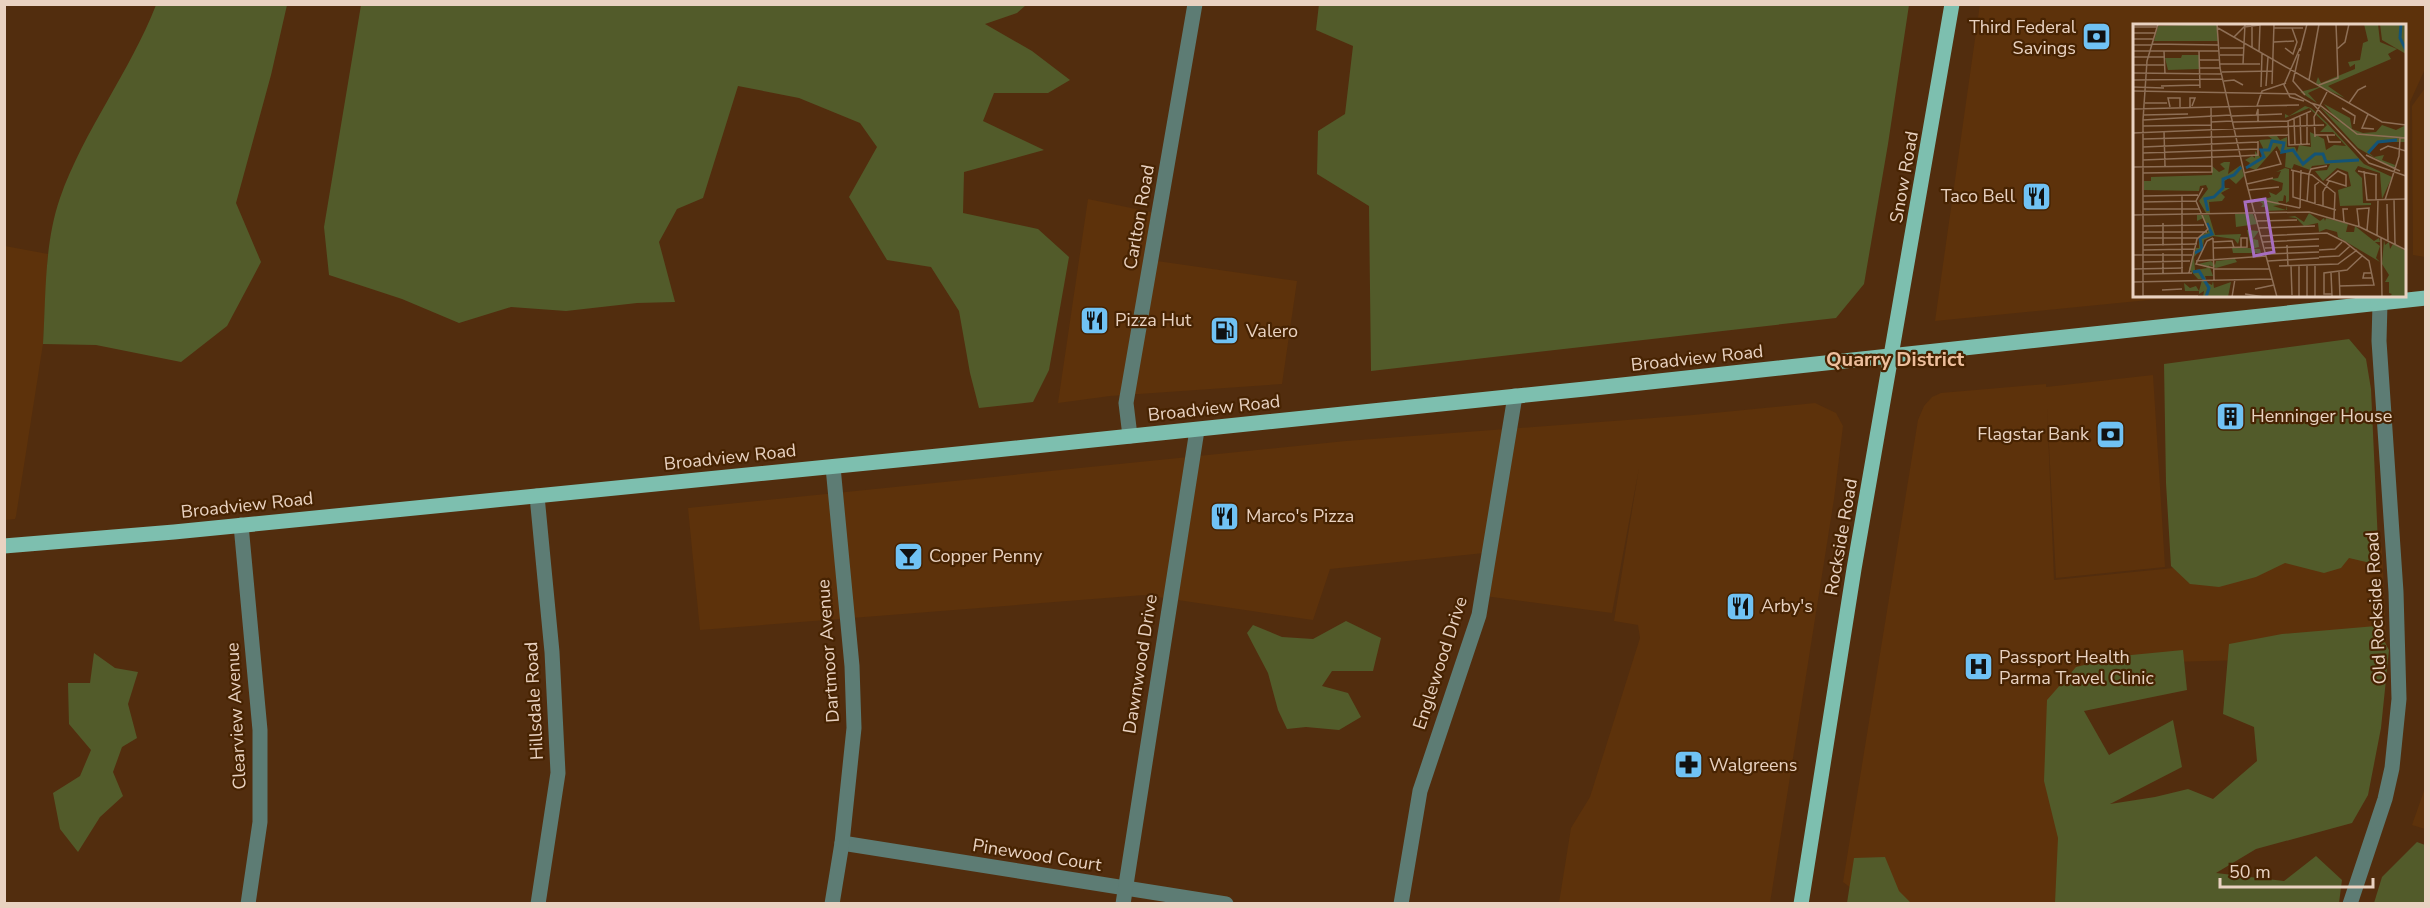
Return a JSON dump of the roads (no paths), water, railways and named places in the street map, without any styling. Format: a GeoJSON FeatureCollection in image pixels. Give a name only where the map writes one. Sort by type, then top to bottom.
{"type":"FeatureCollection","features":[{"type":"Feature","properties":{"kind":"main road","name":"Snow Road"},"geometry":{"type":"LineString","coordinates":[[1891,356],[1952,4]]}},
{"type":"Feature","properties":{"kind":"main road","name":"Broadview Road"},"geometry":{"type":"LineString","coordinates":[[4,546],[241,525],[1197,430],[2426,298]]}},
{"type":"Feature","properties":{"kind":"main road","name":"Rockside Road"},"geometry":{"type":"LineString","coordinates":[[1801,903],[1891,356]]}},
{"type":"Feature","properties":{"kind":"street","name":"Carlton Road"},"geometry":{"type":"LineString","coordinates":[[1130,436],[1126,403],[1195,4]]}},
{"type":"Feature","properties":{"kind":"street","name":"Old Rockside Road"},"geometry":{"type":"LineString","coordinates":[[2350,903],[2390,778],[2397,738],[2399,699],[2396,592],[2379,341],[2380,303]]}},
{"type":"Feature","properties":{"kind":"street","name":"Englewood Drive"},"geometry":{"type":"LineString","coordinates":[[1401,903],[1420,791],[1479,615],[1515,396]]}},
{"type":"Feature","properties":{"kind":"street","name":"Dawnwood Drive"},"geometry":{"type":"LineString","coordinates":[[1124,896],[1197,430]]}},
{"type":"Feature","properties":{"kind":"street","name":"Dartmoor Avenue"},"geometry":{"type":"LineString","coordinates":[[832,903],[842,843],[854,728],[852,666],[833,467]]}},
{"type":"Feature","properties":{"kind":"street","name":"Hillsdale Road"},"geometry":{"type":"LineString","coordinates":[[537,496],[552,652],[558,773],[538,903]]}},
{"type":"Feature","properties":{"kind":"street","name":"Clearview Avenue"},"geometry":{"type":"LineString","coordinates":[[241,525],[260,730],[260,822],[248,903]]}},
{"type":"Feature","properties":{"kind":"street","name":"Pinewood Court"},"geometry":{"type":"LineString","coordinates":[[842,843],[1124,896],[1226,903]]}},
{"type":"Feature","properties":{"kind":"place","name":"Third Federal Savings"},"geometry":{"type":"Point","coordinates":[2097,37]}},
{"type":"Feature","properties":{"kind":"place","name":"Taco Bell"},"geometry":{"type":"Point","coordinates":[2036,196]}},
{"type":"Feature","properties":{"kind":"place","name":"Pizza Hut"},"geometry":{"type":"Point","coordinates":[1094,320]}},
{"type":"Feature","properties":{"kind":"place","name":"Valero"},"geometry":{"type":"Point","coordinates":[1225,331]}},
{"type":"Feature","properties":{"kind":"place","name":"Henninger House"},"geometry":{"type":"Point","coordinates":[2230,416]}},
{"type":"Feature","properties":{"kind":"place","name":"Flagstar Bank"},"geometry":{"type":"Point","coordinates":[2110,434]}},
{"type":"Feature","properties":{"kind":"place","name":"Marco's Pizza"},"geometry":{"type":"Point","coordinates":[1225,516]}},
{"type":"Feature","properties":{"kind":"place","name":"Copper Penny"},"geometry":{"type":"Point","coordinates":[908,556]}},
{"type":"Feature","properties":{"kind":"place","name":"Arby's"},"geometry":{"type":"Point","coordinates":[1740,606]}},
{"type":"Feature","properties":{"kind":"place","name":"Passport Health Parma Travel Clinic"},"geometry":{"type":"Point","coordinates":[1978,667]}},
{"type":"Feature","properties":{"kind":"place","name":"Walgreens"},"geometry":{"type":"Point","coordinates":[1688,765]}},
{"type":"Feature","properties":{"kind":"district","name":"Quarry District"},"geometry":{"type":"Point","coordinates":[1895,359]}}]}
